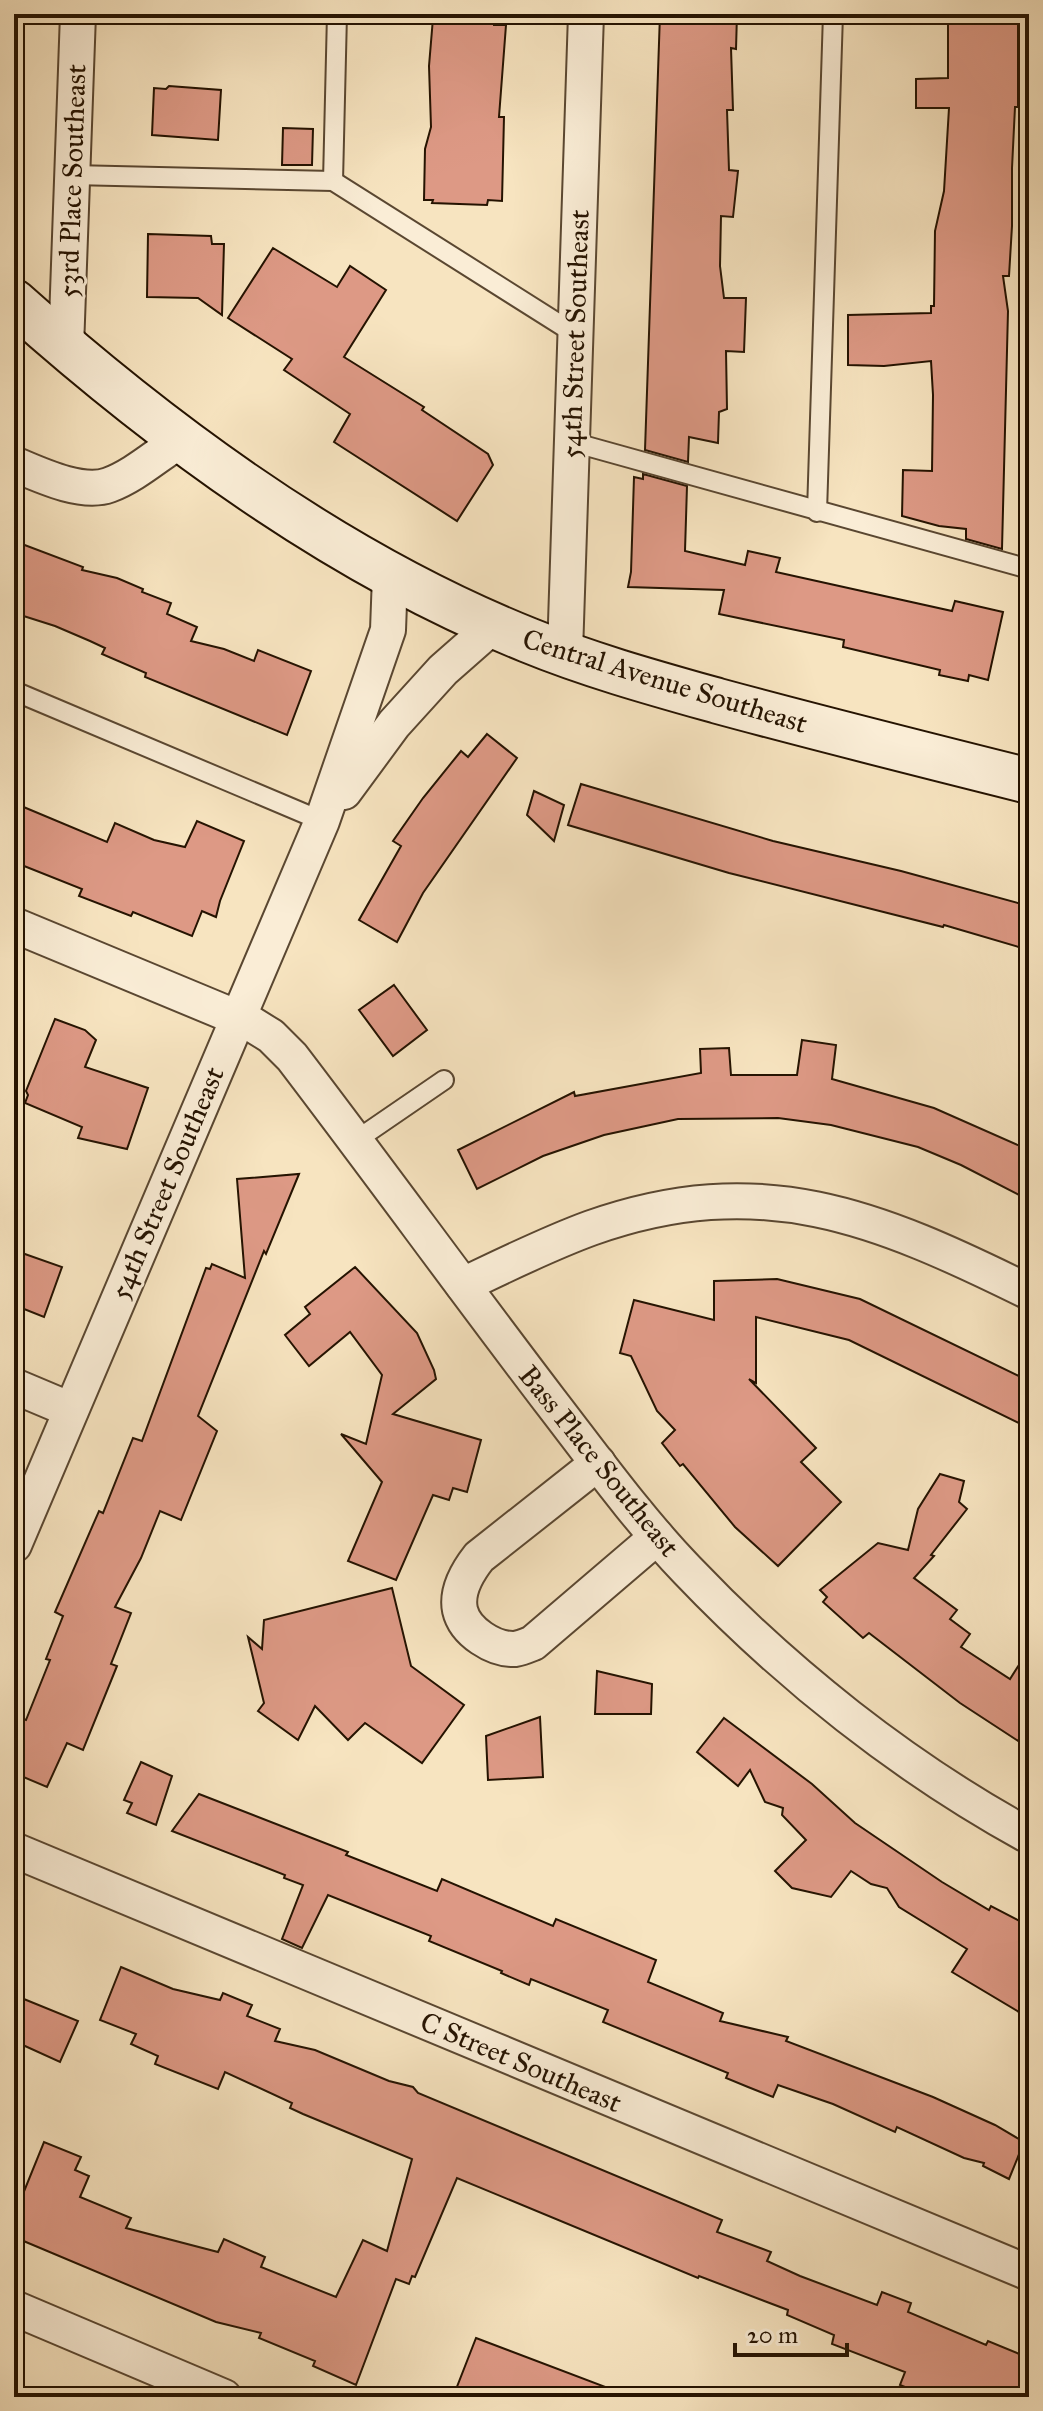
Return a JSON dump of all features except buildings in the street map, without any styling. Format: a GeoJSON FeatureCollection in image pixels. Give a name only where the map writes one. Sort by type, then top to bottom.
{"type":"FeatureCollection","features":[{"type":"Feature","properties":{"kind":"main road","name":"Central Avenue Southeast"},"geometry":{"type":"LineString","coordinates":[[14,302],[66,348],[183,439],[310,528],[390,576],[493,626],[627,674],[786,720],[1029,781]]}},
{"type":"Feature","properties":{"kind":"street","name":"53rd Place Southeast"},"geometry":{"type":"LineString","coordinates":[[66,348],[78,14]]}},
{"type":"Feature","properties":{"kind":"street","name":"54th Street Southeast"},"geometry":{"type":"LineString","coordinates":[[565,653],[586,14]]}},
{"type":"Feature","properties":{"kind":"street"},"geometry":{"type":"LineString","coordinates":[[14,464],[58,482],[108,486],[183,439]]}},
{"type":"Feature","properties":{"kind":"street","name":"54th Street Southeast"},"geometry":{"type":"LineString","coordinates":[[14,1545],[322,821],[388,630],[390,576]]}},
{"type":"Feature","properties":{"kind":"street","name":"54th Street Southeast"},"geometry":{"type":"LineString","coordinates":[[322,821],[394,724],[443,670],[493,626]]}},
{"type":"Feature","properties":{"kind":"street","name":"Bass Place Southeast"},"geometry":{"type":"LineString","coordinates":[[14,925],[237,1018],[261,1029],[282,1046],[657,1537],[744,1628],[827,1699],[915,1765],[1029,1836]]}},
{"type":"Feature","properties":{"kind":"street"},"geometry":{"type":"LineString","coordinates":[[463,1285],[553,1244],[625,1218],[682,1205],[758,1201],[815,1207],[869,1221],[939,1249],[1029,1292]]}},
{"type":"Feature","properties":{"kind":"street"},"geometry":{"type":"LineString","coordinates":[[14,1386],[71,1410]]}},
{"type":"Feature","properties":{"kind":"street"},"geometry":{"type":"LineString","coordinates":[[598,1463],[479,1557],[468,1571],[461,1592],[460,1610],[468,1626],[499,1647],[517,1649],[533,1643],[657,1537]]}},
{"type":"Feature","properties":{"kind":"street","name":"C Street Southeast"},"geometry":{"type":"LineString","coordinates":[[14,1850],[1029,2273]]}},
{"type":"Feature","properties":{"kind":"street"},"geometry":{"type":"LineString","coordinates":[[14,2308],[224,2397]]}},
{"type":"Feature","properties":{"kind":"lane"},"geometry":{"type":"LineString","coordinates":[[333,181],[337,14]]}},
{"type":"Feature","properties":{"kind":"lane"},"geometry":{"type":"LineString","coordinates":[[817,512],[833,14]]}},
{"type":"Feature","properties":{"kind":"lane"},"geometry":{"type":"LineString","coordinates":[[72,175],[333,181],[575,334]]}},
{"type":"Feature","properties":{"kind":"lane"},"geometry":{"type":"LineString","coordinates":[[572,442],[1029,569]]}},
{"type":"Feature","properties":{"kind":"lane"},"geometry":{"type":"LineString","coordinates":[[14,691],[322,821]]}},
{"type":"Feature","properties":{"kind":"lane"},"geometry":{"type":"LineString","coordinates":[[355,1141],[444,1080]]}}]}
